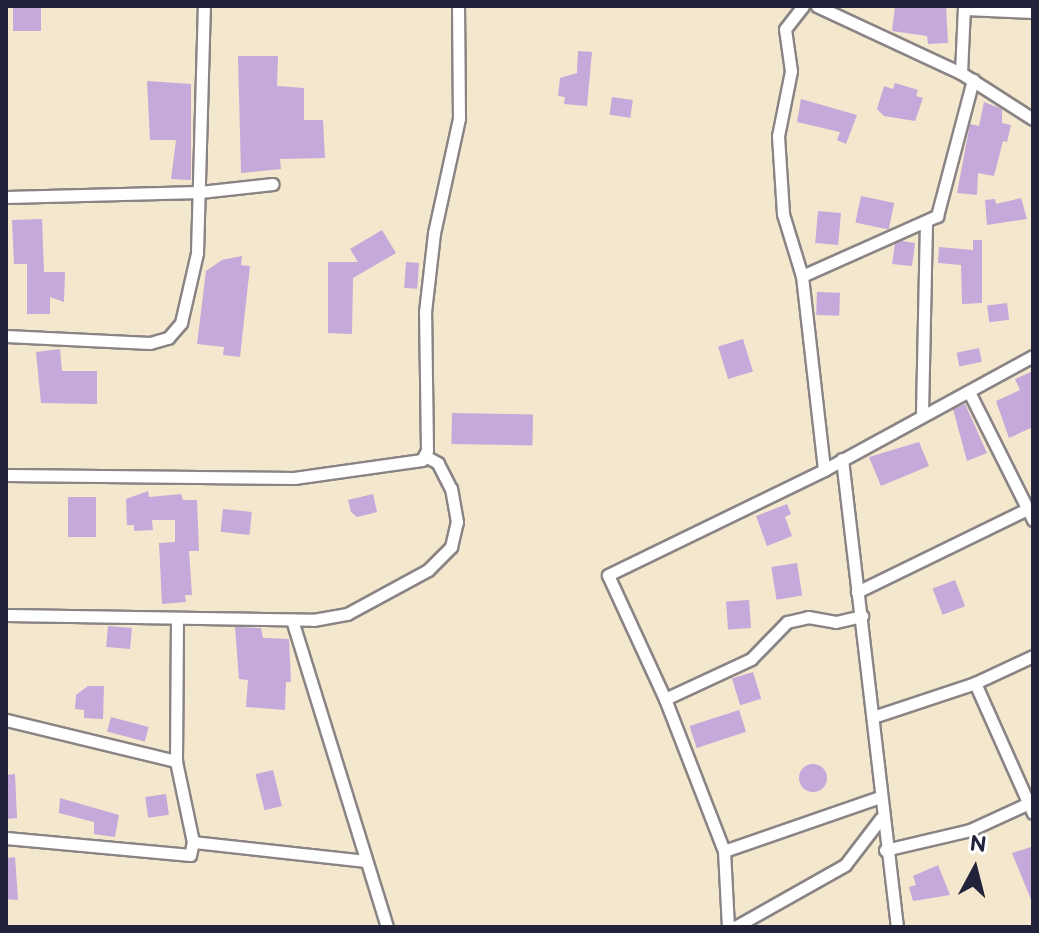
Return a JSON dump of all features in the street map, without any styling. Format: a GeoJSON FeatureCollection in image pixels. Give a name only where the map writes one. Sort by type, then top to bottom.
{"type":"FeatureCollection","features":[{"type":"Feature","properties":{"kind":"street"},"geometry":{"type":"LineString","coordinates":[[6,336],[150,343],[173,335],[181,323],[193,278],[200,192],[204,6]]}},
{"type":"Feature","properties":{"kind":"street"},"geometry":{"type":"LineString","coordinates":[[425,456],[425,312],[434,233],[459,118],[458,6]]}},
{"type":"Feature","properties":{"kind":"street"},"geometry":{"type":"LineString","coordinates":[[803,6],[785,29],[791,71],[778,136],[783,214],[802,276],[824,470]]}},
{"type":"Feature","properties":{"kind":"street"},"geometry":{"type":"LineString","coordinates":[[817,6],[961,73],[1033,119]]}},
{"type":"Feature","properties":{"kind":"street"},"geometry":{"type":"LineString","coordinates":[[961,73],[965,7],[1033,12]]}},
{"type":"Feature","properties":{"kind":"street"},"geometry":{"type":"LineString","coordinates":[[802,276],[926,224],[937,216],[973,80]]}},
{"type":"Feature","properties":{"kind":"street"},"geometry":{"type":"LineString","coordinates":[[6,197],[200,192],[273,184]]}},
{"type":"Feature","properties":{"kind":"street"},"geometry":{"type":"LineString","coordinates":[[922,413],[926,224]]}},
{"type":"Feature","properties":{"kind":"street"},"geometry":{"type":"LineString","coordinates":[[728,927],[724,851],[665,699],[608,575],[824,470],[922,413],[969,392],[1033,356]]}},
{"type":"Feature","properties":{"kind":"street"},"geometry":{"type":"LineString","coordinates":[[857,592],[1030,515],[969,392]]}},
{"type":"Feature","properties":{"kind":"street"},"geometry":{"type":"LineString","coordinates":[[6,475],[294,478],[415,464],[425,456]]}},
{"type":"Feature","properties":{"kind":"street"},"geometry":{"type":"LineString","coordinates":[[6,615],[292,620],[347,614],[428,570],[451,547],[457,522],[451,489],[438,463],[425,456]]}},
{"type":"Feature","properties":{"kind":"street"},"geometry":{"type":"LineString","coordinates":[[842,459],[873,717],[881,818],[897,927]]}},
{"type":"Feature","properties":{"kind":"street"},"geometry":{"type":"LineString","coordinates":[[665,699],[751,659],[787,622],[862,616]]}},
{"type":"Feature","properties":{"kind":"street"},"geometry":{"type":"LineString","coordinates":[[6,838],[190,855],[193,842],[176,761],[177,618]]}},
{"type":"Feature","properties":{"kind":"street"},"geometry":{"type":"LineString","coordinates":[[292,620],[387,927]]}},
{"type":"Feature","properties":{"kind":"street"},"geometry":{"type":"LineString","coordinates":[[873,717],[975,683],[1033,656]]}},
{"type":"Feature","properties":{"kind":"street"},"geometry":{"type":"LineString","coordinates":[[885,850],[953,836],[1031,806],[975,683]]}},
{"type":"Feature","properties":{"kind":"street"},"geometry":{"type":"LineString","coordinates":[[6,720],[176,761]]}},
{"type":"Feature","properties":{"kind":"street"},"geometry":{"type":"LineString","coordinates":[[724,851],[880,797]]}},
{"type":"Feature","properties":{"kind":"street"},"geometry":{"type":"LineString","coordinates":[[735,927],[845,865],[881,818]]}},
{"type":"Feature","properties":{"kind":"street"},"geometry":{"type":"LineString","coordinates":[[193,842],[365,861]]}},
{"type":"Feature","properties":{"kind":"building"},"geometry":{"type":"Polygon","coordinates":[[[13,6],[41,6],[41,31],[13,31],[13,6]]]}},
{"type":"Feature","properties":{"kind":"building"},"geometry":{"type":"Polygon","coordinates":[[[895,6],[946,6],[948,43],[928,44],[927,36],[892,31],[895,6]]]}},
{"type":"Feature","properties":{"kind":"building"},"geometry":{"type":"Polygon","coordinates":[[[578,51],[592,52],[587,106],[564,104],[565,97],[558,96],[560,78],[577,73],[578,51]]]}},
{"type":"Feature","properties":{"kind":"building"},"geometry":{"type":"Polygon","coordinates":[[[238,56],[278,56],[277,86],[304,88],[304,120],[323,120],[325,158],[280,159],[281,169],[241,173],[238,56]]]}},
{"type":"Feature","properties":{"kind":"building"},"geometry":{"type":"Polygon","coordinates":[[[147,81],[191,84],[191,180],[171,179],[176,140],[150,140],[147,81]]]}},
{"type":"Feature","properties":{"kind":"building"},"geometry":{"type":"Polygon","coordinates":[[[895,83],[918,90],[916,96],[923,98],[915,121],[884,116],[877,109],[884,86],[893,89],[895,83]]]}},
{"type":"Feature","properties":{"kind":"building"},"geometry":{"type":"Polygon","coordinates":[[[612,97],[633,100],[630,118],[609,115],[612,97]]]}},
{"type":"Feature","properties":{"kind":"building"},"geometry":{"type":"Polygon","coordinates":[[[801,99],[857,115],[846,144],[837,140],[840,132],[797,122],[801,99]]]}},
{"type":"Feature","properties":{"kind":"building"},"geometry":{"type":"Polygon","coordinates":[[[984,102],[1002,109],[1002,123],[1011,125],[1007,142],[1003,141],[994,176],[978,173],[977,195],[957,193],[970,124],[979,126],[984,102]]]}},
{"type":"Feature","properties":{"kind":"building"},"geometry":{"type":"Polygon","coordinates":[[[861,196],[894,203],[889,229],[855,222],[861,196]]]}},
{"type":"Feature","properties":{"kind":"building"},"geometry":{"type":"Polygon","coordinates":[[[1021,198],[1027,219],[987,225],[985,200],[995,199],[996,204],[1021,198]]]}},
{"type":"Feature","properties":{"kind":"building"},"geometry":{"type":"Polygon","coordinates":[[[818,211],[841,213],[838,245],[815,243],[818,211]]]}},
{"type":"Feature","properties":{"kind":"building"},"geometry":{"type":"Polygon","coordinates":[[[42,219],[44,272],[65,272],[64,302],[50,297],[50,314],[27,314],[27,264],[14,264],[12,220],[42,219]]]}},
{"type":"Feature","properties":{"kind":"building"},"geometry":{"type":"Polygon","coordinates":[[[382,230],[396,253],[353,278],[352,334],[328,333],[328,262],[358,262],[350,249],[382,230]]]}},
{"type":"Feature","properties":{"kind":"building"},"geometry":{"type":"Polygon","coordinates":[[[973,240],[982,240],[982,303],[962,304],[961,265],[938,263],[939,247],[973,250],[973,240]]]}},
{"type":"Feature","properties":{"kind":"building"},"geometry":{"type":"Polygon","coordinates":[[[902,241],[915,243],[912,266],[892,264],[895,244],[902,241]]]}},
{"type":"Feature","properties":{"kind":"building"},"geometry":{"type":"Polygon","coordinates":[[[242,256],[241,265],[250,266],[240,357],[223,355],[224,347],[197,344],[206,271],[222,260],[242,256]]]}},
{"type":"Feature","properties":{"kind":"building"},"geometry":{"type":"Polygon","coordinates":[[[406,262],[419,263],[417,289],[404,288],[406,262]]]}},
{"type":"Feature","properties":{"kind":"building"},"geometry":{"type":"Polygon","coordinates":[[[817,292],[840,293],[839,316],[816,315],[817,292]]]}},
{"type":"Feature","properties":{"kind":"building"},"geometry":{"type":"Polygon","coordinates":[[[1007,303],[1009,320],[989,322],[987,305],[1007,303]]]}},
{"type":"Feature","properties":{"kind":"building"},"geometry":{"type":"Polygon","coordinates":[[[743,339],[753,372],[728,379],[718,347],[743,339]]]}},
{"type":"Feature","properties":{"kind":"building"},"geometry":{"type":"Polygon","coordinates":[[[979,348],[982,362],[959,366],[957,353],[979,348]]]}},
{"type":"Feature","properties":{"kind":"building"},"geometry":{"type":"Polygon","coordinates":[[[60,349],[62,371],[97,371],[97,404],[41,403],[36,352],[60,349]]]}},
{"type":"Feature","properties":{"kind":"building"},"geometry":{"type":"Polygon","coordinates":[[[1033,371],[1033,427],[1009,438],[996,401],[1020,390],[1015,379],[1033,371]]]}},
{"type":"Feature","properties":{"kind":"building"},"geometry":{"type":"Polygon","coordinates":[[[965,404],[987,453],[967,461],[953,409],[965,404]]]}},
{"type":"Feature","properties":{"kind":"building"},"geometry":{"type":"Polygon","coordinates":[[[452,413],[533,414],[532,445],[451,444],[452,413]]]}},
{"type":"Feature","properties":{"kind":"building"},"geometry":{"type":"Polygon","coordinates":[[[919,442],[929,466],[881,486],[869,457],[919,442]]]}},
{"type":"Feature","properties":{"kind":"building"},"geometry":{"type":"Polygon","coordinates":[[[148,491],[149,497],[181,494],[183,500],[197,500],[199,551],[189,551],[192,595],[185,595],[186,602],[162,604],[159,543],[175,542],[175,520],[152,520],[153,530],[134,531],[134,525],[127,525],[126,499],[148,491]]]}},
{"type":"Feature","properties":{"kind":"building"},"geometry":{"type":"Polygon","coordinates":[[[373,494],[377,512],[357,517],[351,512],[348,500],[373,494]]]}},
{"type":"Feature","properties":{"kind":"building"},"geometry":{"type":"Polygon","coordinates":[[[68,497],[96,497],[96,537],[68,537],[68,497]]]}},
{"type":"Feature","properties":{"kind":"building"},"geometry":{"type":"Polygon","coordinates":[[[787,504],[791,514],[785,517],[792,536],[767,546],[756,516],[787,504]]]}},
{"type":"Feature","properties":{"kind":"building"},"geometry":{"type":"Polygon","coordinates":[[[223,509],[252,512],[249,535],[221,532],[223,509]]]}},
{"type":"Feature","properties":{"kind":"building"},"geometry":{"type":"Polygon","coordinates":[[[797,563],[802,596],[776,600],[771,567],[797,563]]]}},
{"type":"Feature","properties":{"kind":"building"},"geometry":{"type":"Polygon","coordinates":[[[955,580],[965,606],[943,615],[933,589],[955,580]]]}},
{"type":"Feature","properties":{"kind":"building"},"geometry":{"type":"Polygon","coordinates":[[[749,600],[751,628],[728,630],[726,602],[749,600]]]}},
{"type":"Feature","properties":{"kind":"building"},"geometry":{"type":"Polygon","coordinates":[[[108,626],[132,628],[130,649],[106,647],[108,626]]]}},
{"type":"Feature","properties":{"kind":"building"},"geometry":{"type":"Polygon","coordinates":[[[235,627],[261,628],[263,638],[289,639],[291,682],[286,682],[285,710],[246,707],[248,680],[239,679],[235,627]]]}},
{"type":"Feature","properties":{"kind":"building"},"geometry":{"type":"Polygon","coordinates":[[[753,672],[761,699],[740,705],[732,678],[753,672]]]}},
{"type":"Feature","properties":{"kind":"building"},"geometry":{"type":"Polygon","coordinates":[[[88,686],[104,686],[103,719],[84,718],[84,710],[75,709],[76,695],[88,686]]]}},
{"type":"Feature","properties":{"kind":"building"},"geometry":{"type":"Polygon","coordinates":[[[739,710],[746,732],[697,748],[690,726],[739,710]]]}},
{"type":"Feature","properties":{"kind":"building"},"geometry":{"type":"Polygon","coordinates":[[[111,717],[149,727],[145,742],[107,731],[111,717]]]}},
{"type":"Feature","properties":{"kind":"building"},"geometry":{"type":"Polygon","coordinates":[[[813,764],[823,768],[827,778],[823,788],[813,792],[803,788],[799,778],[803,768],[813,764]]]}},
{"type":"Feature","properties":{"kind":"building"},"geometry":{"type":"Polygon","coordinates":[[[273,770],[282,806],[264,810],[256,774],[273,770]]]}},
{"type":"Feature","properties":{"kind":"building"},"geometry":{"type":"Polygon","coordinates":[[[15,774],[17,818],[6,819],[6,775],[15,774]]]}},
{"type":"Feature","properties":{"kind":"building"},"geometry":{"type":"Polygon","coordinates":[[[166,794],[169,815],[148,818],[145,797],[166,794]]]}},
{"type":"Feature","properties":{"kind":"building"},"geometry":{"type":"Polygon","coordinates":[[[60,798],[119,815],[115,837],[94,834],[94,822],[59,813],[60,798]]]}},
{"type":"Feature","properties":{"kind":"building"},"geometry":{"type":"Polygon","coordinates":[[[1031,847],[1033,853],[1032,902],[1012,853],[1031,847]]]}},
{"type":"Feature","properties":{"kind":"building"},"geometry":{"type":"Polygon","coordinates":[[[15,857],[18,900],[6,899],[6,858],[15,857]]]}},
{"type":"Feature","properties":{"kind":"building"},"geometry":{"type":"Polygon","coordinates":[[[938,865],[950,895],[913,901],[909,887],[916,885],[913,876],[938,865]]]}}]}
